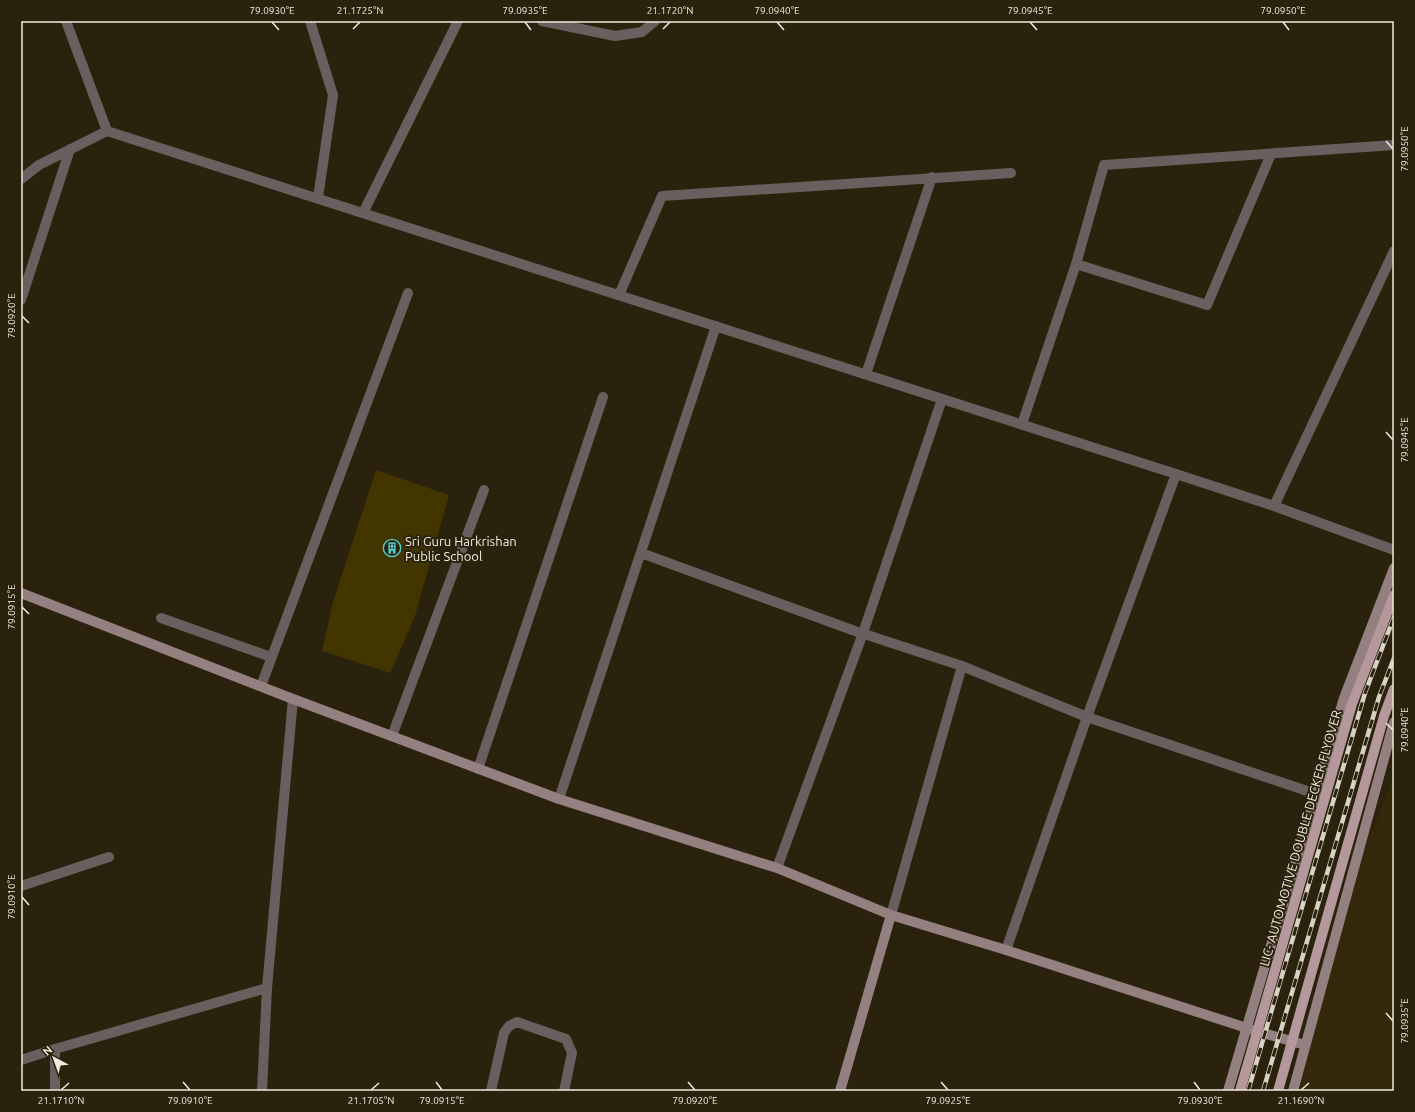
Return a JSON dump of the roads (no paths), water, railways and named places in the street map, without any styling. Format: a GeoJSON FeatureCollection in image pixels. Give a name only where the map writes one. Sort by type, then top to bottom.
{"type":"FeatureCollection","features":[{"type":"Feature","properties":{"kind":"main road","name":"LIC- AUTOMOTIVE DOUBLE DECKER FLYOVER"},"geometry":{"type":"LineString","coordinates":[[1240,1091],[1352,704],[1394,595]]}},
{"type":"Feature","properties":{"kind":"main road"},"geometry":{"type":"LineString","coordinates":[[1278,1091],[1384,716],[1394,689]]}},
{"type":"Feature","properties":{"kind":"street"},"geometry":{"type":"LineString","coordinates":[[66,21],[107,131]]}},
{"type":"Feature","properties":{"kind":"street"},"geometry":{"type":"LineString","coordinates":[[310,21],[333,96],[318,198]]}},
{"type":"Feature","properties":{"kind":"street"},"geometry":{"type":"LineString","coordinates":[[363,213],[458,21]]}},
{"type":"Feature","properties":{"kind":"street"},"geometry":{"type":"LineString","coordinates":[[542,21],[615,36],[642,32],[655,21]]}},
{"type":"Feature","properties":{"kind":"street"},"geometry":{"type":"LineString","coordinates":[[21,178],[39,165],[107,131],[1176,474],[1274,506],[1394,550]]}},
{"type":"Feature","properties":{"kind":"street"},"geometry":{"type":"LineString","coordinates":[[1022,424],[1076,264],[1104,165],[1394,145]]}},
{"type":"Feature","properties":{"kind":"street"},"geometry":{"type":"LineString","coordinates":[[21,300],[70,149]]}},
{"type":"Feature","properties":{"kind":"street"},"geometry":{"type":"LineString","coordinates":[[1076,264],[1207,305],[1271,154]]}},
{"type":"Feature","properties":{"kind":"street"},"geometry":{"type":"LineString","coordinates":[[619,295],[662,196],[1010,173]]}},
{"type":"Feature","properties":{"kind":"street"},"geometry":{"type":"LineString","coordinates":[[866,374],[932,177]]}},
{"type":"Feature","properties":{"kind":"street"},"geometry":{"type":"LineString","coordinates":[[1274,506],[1394,251]]}},
{"type":"Feature","properties":{"kind":"street"},"geometry":{"type":"LineString","coordinates":[[261,686],[408,293]]}},
{"type":"Feature","properties":{"kind":"street"},"geometry":{"type":"LineString","coordinates":[[560,799],[716,326]]}},
{"type":"Feature","properties":{"kind":"street"},"geometry":{"type":"LineString","coordinates":[[478,769],[602,397]]}},
{"type":"Feature","properties":{"kind":"street"},"geometry":{"type":"LineString","coordinates":[[777,868],[862,633],[942,399]]}},
{"type":"Feature","properties":{"kind":"street"},"geometry":{"type":"LineString","coordinates":[[1006,950],[1086,717],[1176,474]]}},
{"type":"Feature","properties":{"kind":"street"},"geometry":{"type":"LineString","coordinates":[[392,736],[484,490]]}},
{"type":"Feature","properties":{"kind":"street"},"geometry":{"type":"LineString","coordinates":[[641,553],[862,633],[962,666],[1086,717],[1316,794]]}},
{"type":"Feature","properties":{"kind":"street"},"geometry":{"type":"LineString","coordinates":[[1228,1091],[1344,698],[1394,568]]}},
{"type":"Feature","properties":{"kind":"street"},"geometry":{"type":"LineString","coordinates":[[21,593],[293,699],[560,799],[777,868],[891,915],[1006,950],[1246,1028],[1306,1045]]}},
{"type":"Feature","properties":{"kind":"street"},"geometry":{"type":"LineString","coordinates":[[161,618],[271,657]]}},
{"type":"Feature","properties":{"kind":"street"},"geometry":{"type":"LineString","coordinates":[[840,1091],[962,666]]}},
{"type":"Feature","properties":{"kind":"street"},"geometry":{"type":"LineString","coordinates":[[262,1091],[267,988],[293,699]]}},
{"type":"Feature","properties":{"kind":"street"},"geometry":{"type":"LineString","coordinates":[[1293,1091],[1394,722]]}},
{"type":"Feature","properties":{"kind":"street"},"geometry":{"type":"LineString","coordinates":[[21,886],[109,857]]}},
{"type":"Feature","properties":{"kind":"street"},"geometry":{"type":"LineString","coordinates":[[21,1060],[267,988]]}},
{"type":"Feature","properties":{"kind":"street"},"geometry":{"type":"LineString","coordinates":[[491,1091],[504,1033],[509,1026],[516,1022],[566,1039],[572,1053],[564,1091]]}},
{"type":"Feature","properties":{"kind":"street"},"geometry":{"type":"LineString","coordinates":[[55,1049],[55,1091]]}},
{"type":"Feature","properties":{"kind":"railway"},"geometry":{"type":"LineString","coordinates":[[1248,1091],[1365,693],[1394,617]]}},
{"type":"Feature","properties":{"kind":"railway"},"geometry":{"type":"LineString","coordinates":[[1263,1091],[1379,697],[1394,658]]}},
{"type":"Feature","properties":{"kind":"place","name":"Sri Guru Harkrishan Public School"},"geometry":{"type":"Point","coordinates":[392,548]}}]}
